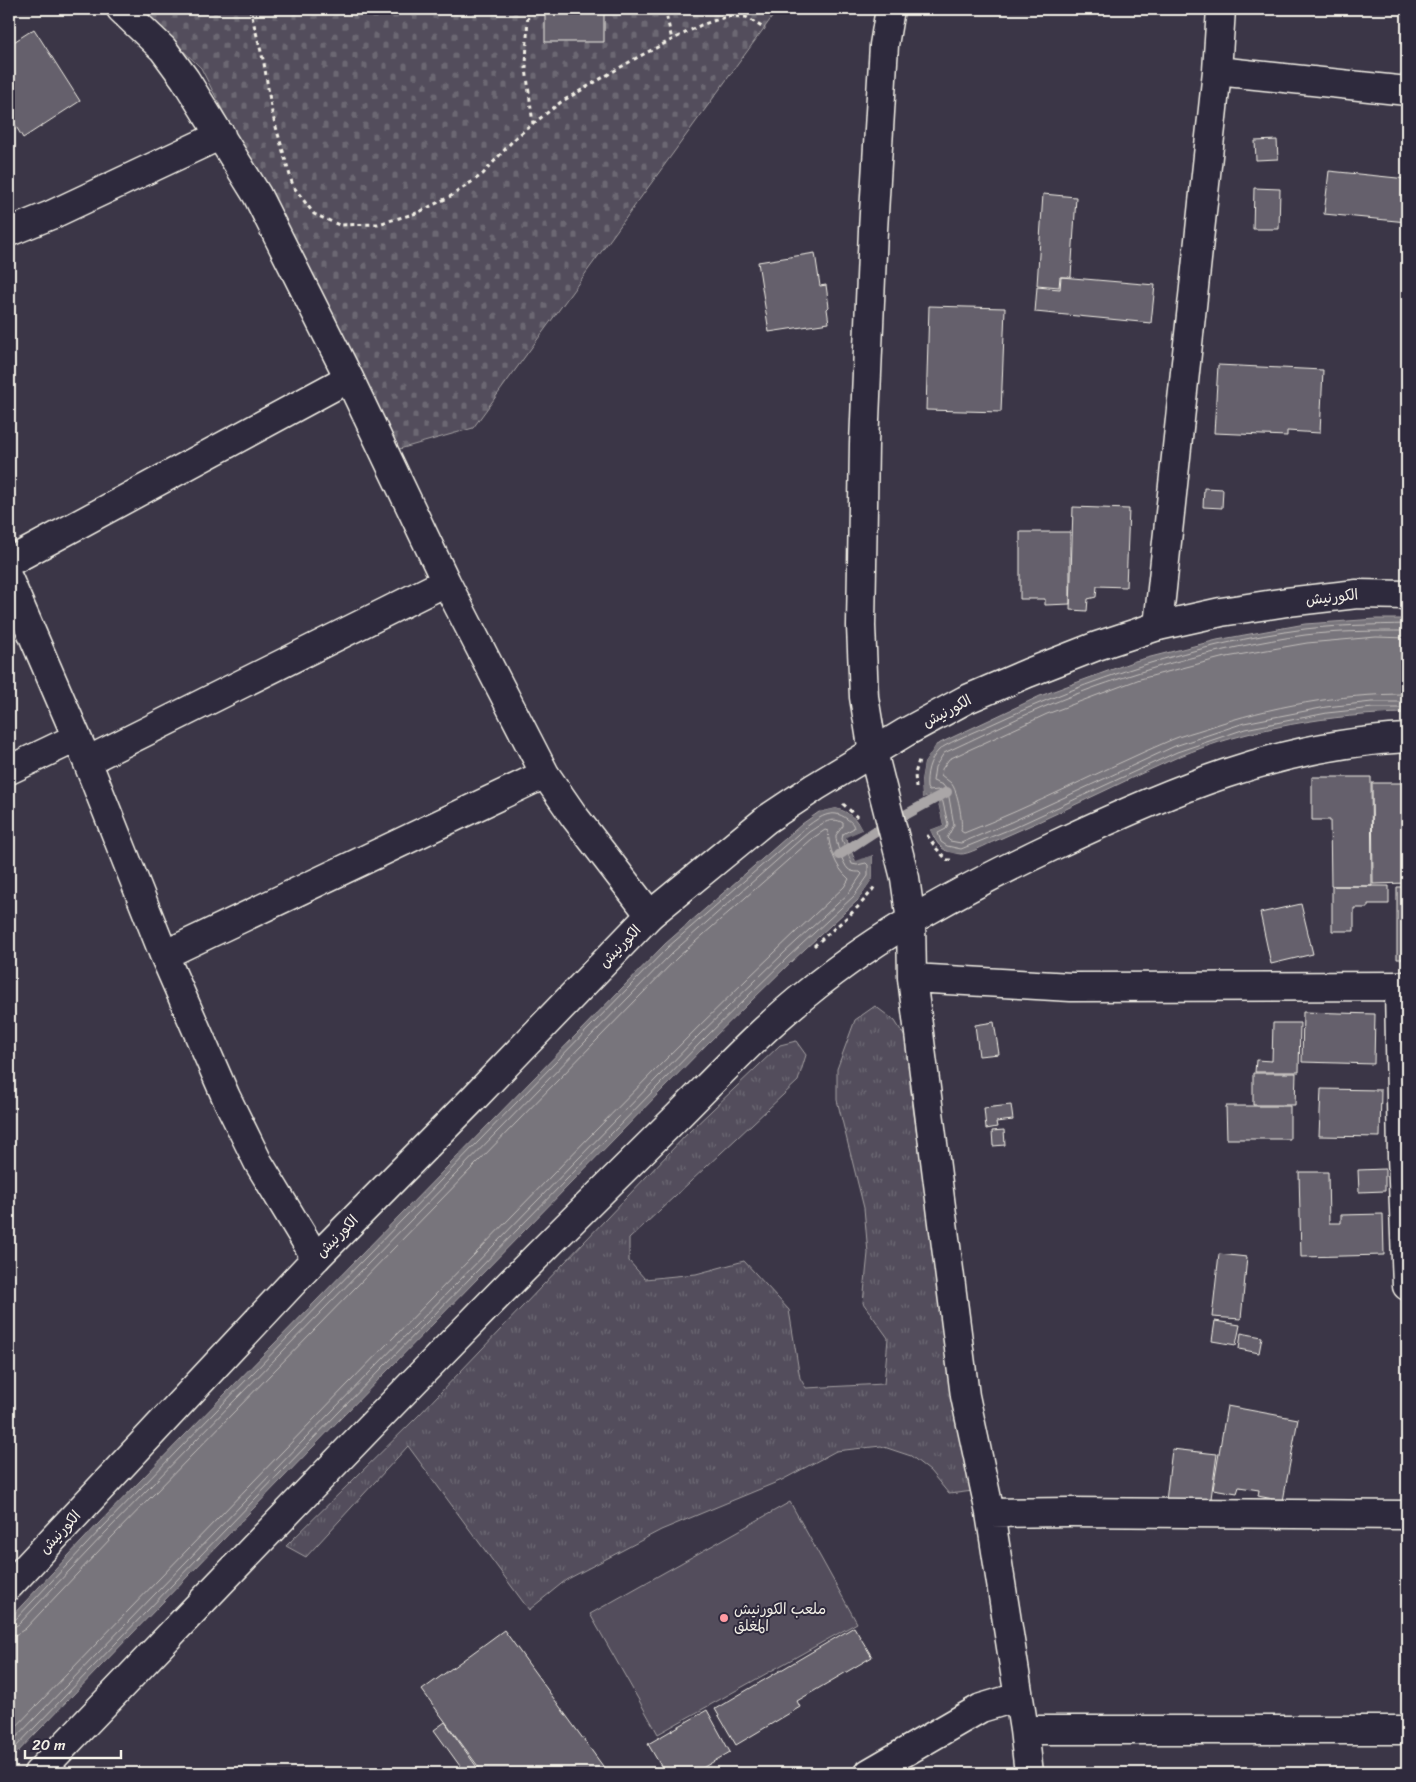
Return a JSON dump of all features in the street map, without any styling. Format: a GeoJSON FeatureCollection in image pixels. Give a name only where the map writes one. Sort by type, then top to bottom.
{"type":"FeatureCollection","features":[{"type":"Feature","properties":{"kind":"street"},"geometry":{"type":"LineString","coordinates":[[121,9],[163,49],[185,79],[257,195],[349,378],[446,582],[545,774],[574,816],[650,915]]}},
{"type":"Feature","properties":{"kind":"street"},"geometry":{"type":"LineString","coordinates":[[890,9],[884,45],[873,230],[864,444],[861,626],[864,697],[873,752],[905,878],[910,921],[912,978],[965,1396],[990,1513],[1029,1773]]}},
{"type":"Feature","properties":{"kind":"street"},"geometry":{"type":"LineString","coordinates":[[1158,626],[1217,71],[1220,9]]}},
{"type":"Feature","properties":{"kind":"street"},"geometry":{"type":"LineString","coordinates":[[1217,71],[1407,91]]}},
{"type":"Feature","properties":{"kind":"street"},"geometry":{"type":"LineString","coordinates":[[9,232],[51,215],[221,135]]}},
{"type":"Feature","properties":{"kind":"street"},"geometry":{"type":"LineString","coordinates":[[9,562],[349,378]]}},
{"type":"Feature","properties":{"kind":"street"},"geometry":{"type":"LineString","coordinates":[[9,580],[82,749],[164,955],[226,1096],[258,1162],[316,1258]]}},
{"type":"Feature","properties":{"kind":"street"},"geometry":{"type":"LineString","coordinates":[[9,770],[82,749],[446,582]]}},
{"type":"Feature","properties":{"kind":"street","name":"الكورنيش"},"geometry":{"type":"LineString","coordinates":[[9,1586],[316,1258],[650,915],[768,818],[873,752],[974,696],[1088,650],[1158,626],[1221,612],[1358,594],[1407,594]]}},
{"type":"Feature","properties":{"kind":"street"},"geometry":{"type":"LineString","coordinates":[[38,1773],[419,1376],[750,1045],[806,994],[874,944],[910,921],[1023,860],[1125,812],[1209,778],[1261,762],[1307,750],[1350,743],[1407,738]]}},
{"type":"Feature","properties":{"kind":"street"},"geometry":{"type":"LineString","coordinates":[[164,955],[545,774]]}},
{"type":"Feature","properties":{"kind":"street"},"geometry":{"type":"LineString","coordinates":[[912,978],[1071,988],[1403,986],[1407,1286]]}},
{"type":"Feature","properties":{"kind":"street"},"geometry":{"type":"LineString","coordinates":[[990,1513],[1407,1515]]}},
{"type":"Feature","properties":{"kind":"street"},"geometry":{"type":"LineString","coordinates":[[869,1773],[981,1708],[1018,1696]]}},
{"type":"Feature","properties":{"kind":"street"},"geometry":{"type":"LineString","coordinates":[[1024,1730],[1407,1730]]}},
{"type":"Feature","properties":{"kind":"path"},"geometry":{"type":"LineString","coordinates":[[250,9],[264,63],[272,113],[293,186],[314,214],[339,225],[378,224],[417,214],[451,196],[483,174],[515,138],[562,102],[638,57],[700,25],[728,16],[746,17],[765,28]]}},
{"type":"Feature","properties":{"kind":"path"},"geometry":{"type":"LineString","coordinates":[[528,9],[526,68],[533,124]]}},
{"type":"Feature","properties":{"kind":"path"},"geometry":{"type":"LineString","coordinates":[[665,9],[672,40]]}},
{"type":"Feature","properties":{"kind":"path"},"geometry":{"type":"LineString","coordinates":[[916,790],[915,774],[923,752]]}},
{"type":"Feature","properties":{"kind":"path"},"geometry":{"type":"LineString","coordinates":[[924,827],[927,836],[948,860]]}},
{"type":"Feature","properties":{"kind":"green space"},"geometry":{"type":"Polygon","coordinates":[[[140,9],[778,9],[473,428],[396,450],[201,68],[140,9]]]}},
{"type":"Feature","properties":{"kind":"green space"},"geometry":{"type":"Polygon","coordinates":[[[875,1006],[895,1021],[910,1045],[910,1087],[973,1491],[949,1494],[930,1471],[911,1456],[881,1446],[836,1451],[782,1480],[661,1530],[566,1580],[529,1610],[408,1446],[306,1557],[286,1546],[418,1416],[689,1132],[780,1045],[796,1041],[806,1055],[798,1081],[629,1239],[629,1261],[645,1279],[696,1274],[744,1261],[789,1310],[800,1378],[806,1388],[884,1384],[888,1338],[863,1303],[868,1253],[864,1208],[837,1100],[837,1069],[855,1020],[875,1006]]]}},
{"type":"Feature","properties":{"kind":"green space","name":"ملعب الكورنيش المغلق"},"geometry":{"type":"Polygon","coordinates":[[[790,1502],[857,1623],[658,1734],[590,1614],[790,1502]]]}},
{"type":"Feature","properties":{"kind":"water"},"geometry":{"type":"Polygon","coordinates":[[[1376,619],[1407,619],[1407,713],[1349,716],[1291,724],[1233,738],[1178,757],[968,853],[954,854],[945,850],[938,844],[930,830],[943,825],[936,794],[922,798],[921,780],[924,763],[936,745],[1040,696],[1135,661],[1217,640],[1305,624],[1376,619]]]}},
{"type":"Feature","properties":{"kind":"water"},"geometry":{"type":"Polygon","coordinates":[[[836,808],[852,816],[862,830],[846,838],[855,860],[873,855],[873,878],[858,900],[708,1043],[9,1761],[9,1619],[98,1524],[665,944],[802,824],[819,812],[836,808]]]}},
{"type":"Feature","properties":{"kind":"pier"},"geometry":{"type":"Polygon","coordinates":[[[936,745],[924,763],[921,780],[922,798],[936,794],[943,825],[930,830],[937,845],[945,851],[961,855],[957,856],[944,853],[936,847],[928,831],[929,828],[940,823],[935,797],[922,800],[920,798],[919,780],[922,762],[931,748],[936,745]]]}},
{"type":"Feature","properties":{"kind":"pier"},"geometry":{"type":"Polygon","coordinates":[[[836,805],[847,808],[858,817],[864,829],[863,832],[849,839],[857,858],[873,852],[875,854],[876,879],[862,898],[858,900],[873,878],[873,855],[856,861],[846,837],[862,830],[856,819],[845,811],[836,808],[819,812],[827,807],[836,805]]]}},
{"type":"Feature","properties":{"kind":"building"},"geometry":{"type":"Polygon","coordinates":[[[545,9],[604,9],[604,42],[545,42],[545,9]]]}},
{"type":"Feature","properties":{"kind":"building"},"geometry":{"type":"Polygon","coordinates":[[[34,29],[80,101],[23,138],[9,115],[9,45],[34,29]]]}},
{"type":"Feature","properties":{"kind":"building"},"geometry":{"type":"Polygon","coordinates":[[[1277,140],[1278,159],[1256,160],[1255,141],[1277,140]]]}},
{"type":"Feature","properties":{"kind":"building"},"geometry":{"type":"Polygon","coordinates":[[[1329,171],[1407,179],[1407,222],[1324,214],[1329,171]]]}},
{"type":"Feature","properties":{"kind":"building"},"geometry":{"type":"Polygon","coordinates":[[[1254,188],[1280,189],[1279,229],[1253,229],[1254,188]]]}},
{"type":"Feature","properties":{"kind":"building"},"geometry":{"type":"Polygon","coordinates":[[[1043,194],[1076,197],[1071,277],[1060,277],[1059,287],[1037,285],[1043,194]]]}},
{"type":"Feature","properties":{"kind":"building"},"geometry":{"type":"Polygon","coordinates":[[[815,253],[820,286],[826,285],[829,323],[769,332],[758,262],[815,253]]]}},
{"type":"Feature","properties":{"kind":"building"},"geometry":{"type":"Polygon","coordinates":[[[1061,277],[1155,285],[1151,323],[1035,312],[1037,287],[1060,289],[1061,277]]]}},
{"type":"Feature","properties":{"kind":"building"},"geometry":{"type":"Polygon","coordinates":[[[929,306],[1005,308],[1001,412],[926,410],[929,306]]]}},
{"type":"Feature","properties":{"kind":"building"},"geometry":{"type":"Polygon","coordinates":[[[1218,365],[1323,370],[1320,433],[1287,431],[1287,436],[1214,433],[1218,365]]]}},
{"type":"Feature","properties":{"kind":"building"},"geometry":{"type":"Polygon","coordinates":[[[1204,488],[1223,489],[1222,508],[1203,507],[1204,488]]]}},
{"type":"Feature","properties":{"kind":"building"},"geometry":{"type":"Polygon","coordinates":[[[1073,507],[1129,509],[1126,587],[1097,586],[1096,597],[1088,599],[1087,611],[1070,610],[1073,507]]]}},
{"type":"Feature","properties":{"kind":"building"},"geometry":{"type":"Polygon","coordinates":[[[1020,532],[1070,532],[1070,604],[1045,605],[1045,599],[1020,599],[1020,532]]]}},
{"type":"Feature","properties":{"kind":"building"},"geometry":{"type":"Polygon","coordinates":[[[1312,777],[1371,777],[1372,886],[1331,886],[1330,820],[1312,820],[1312,777]]]}},
{"type":"Feature","properties":{"kind":"building"},"geometry":{"type":"Polygon","coordinates":[[[1372,783],[1407,783],[1407,883],[1373,884],[1372,783]]]}},
{"type":"Feature","properties":{"kind":"building"},"geometry":{"type":"Polygon","coordinates":[[[1332,886],[1389,886],[1389,904],[1368,904],[1368,908],[1354,908],[1354,931],[1332,931],[1332,886]]]}},
{"type":"Feature","properties":{"kind":"building"},"geometry":{"type":"Polygon","coordinates":[[[1397,887],[1407,887],[1407,959],[1397,959],[1397,887]]]}},
{"type":"Feature","properties":{"kind":"building"},"geometry":{"type":"Polygon","coordinates":[[[1301,904],[1313,954],[1271,964],[1260,913],[1301,904]]]}},
{"type":"Feature","properties":{"kind":"building"},"geometry":{"type":"Polygon","coordinates":[[[1303,1012],[1375,1014],[1374,1064],[1302,1062],[1303,1012]]]}},
{"type":"Feature","properties":{"kind":"building"},"geometry":{"type":"Polygon","coordinates":[[[994,1022],[999,1054],[979,1056],[975,1025],[994,1022]]]}},
{"type":"Feature","properties":{"kind":"building"},"geometry":{"type":"Polygon","coordinates":[[[1273,1023],[1300,1023],[1299,1072],[1255,1072],[1256,1060],[1272,1061],[1273,1023]]]}},
{"type":"Feature","properties":{"kind":"building"},"geometry":{"type":"Polygon","coordinates":[[[1253,1073],[1296,1073],[1295,1105],[1253,1105],[1253,1073]]]}},
{"type":"Feature","properties":{"kind":"building"},"geometry":{"type":"Polygon","coordinates":[[[1321,1089],[1381,1090],[1380,1137],[1319,1136],[1321,1089]]]}},
{"type":"Feature","properties":{"kind":"building"},"geometry":{"type":"Polygon","coordinates":[[[1011,1105],[1013,1120],[996,1122],[997,1127],[986,1129],[984,1108],[1011,1105]]]}},
{"type":"Feature","properties":{"kind":"building"},"geometry":{"type":"Polygon","coordinates":[[[1226,1106],[1290,1106],[1290,1139],[1227,1139],[1226,1106]]]}},
{"type":"Feature","properties":{"kind":"building"},"geometry":{"type":"Polygon","coordinates":[[[1004,1130],[1005,1145],[993,1146],[992,1131],[1004,1130]]]}},
{"type":"Feature","properties":{"kind":"building"},"geometry":{"type":"Polygon","coordinates":[[[1385,1169],[1385,1191],[1359,1192],[1358,1170],[1385,1169]]]}},
{"type":"Feature","properties":{"kind":"building"},"geometry":{"type":"Polygon","coordinates":[[[1299,1172],[1328,1172],[1329,1223],[1341,1223],[1341,1215],[1383,1214],[1384,1255],[1301,1257],[1299,1172]]]}},
{"type":"Feature","properties":{"kind":"building"},"geometry":{"type":"Polygon","coordinates":[[[1219,1254],[1247,1257],[1241,1319],[1212,1317],[1219,1254]]]}},
{"type":"Feature","properties":{"kind":"building"},"geometry":{"type":"Polygon","coordinates":[[[1215,1321],[1240,1325],[1236,1345],[1212,1341],[1215,1321]]]}},
{"type":"Feature","properties":{"kind":"building"},"geometry":{"type":"Polygon","coordinates":[[[1241,1333],[1262,1337],[1259,1353],[1239,1349],[1241,1333]]]}},
{"type":"Feature","properties":{"kind":"building"},"geometry":{"type":"Polygon","coordinates":[[[1227,1406],[1298,1419],[1283,1501],[1258,1496],[1259,1490],[1239,1487],[1237,1493],[1213,1489],[1227,1406]]]}},
{"type":"Feature","properties":{"kind":"building"},"geometry":{"type":"Polygon","coordinates":[[[1172,1449],[1217,1454],[1210,1506],[1166,1501],[1172,1449]]]}},
{"type":"Feature","properties":{"kind":"building"},"geometry":{"type":"Polygon","coordinates":[[[854,1627],[872,1657],[797,1701],[800,1707],[736,1745],[715,1709],[854,1627]]]}},
{"type":"Feature","properties":{"kind":"building"},"geometry":{"type":"Polygon","coordinates":[[[504,1630],[608,1773],[483,1773],[422,1690],[504,1630]]]}},
{"type":"Feature","properties":{"kind":"building"},"geometry":{"type":"Polygon","coordinates":[[[707,1710],[730,1752],[694,1773],[665,1773],[648,1744],[707,1710]]]}},
{"type":"Feature","properties":{"kind":"building"},"geometry":{"type":"Polygon","coordinates":[[[445,1722],[481,1773],[465,1773],[434,1730],[445,1722]]]}},
{"type":"Feature","properties":{"kind":"waterway"},"geometry":{"type":"LineString","coordinates":[[839,855],[874,832],[947,792]]}},
{"type":"Feature","properties":{"kind":"place","name":"ملعب الكورنيش المغلق"},"geometry":{"type":"Point","coordinates":[724,1618]}}]}
